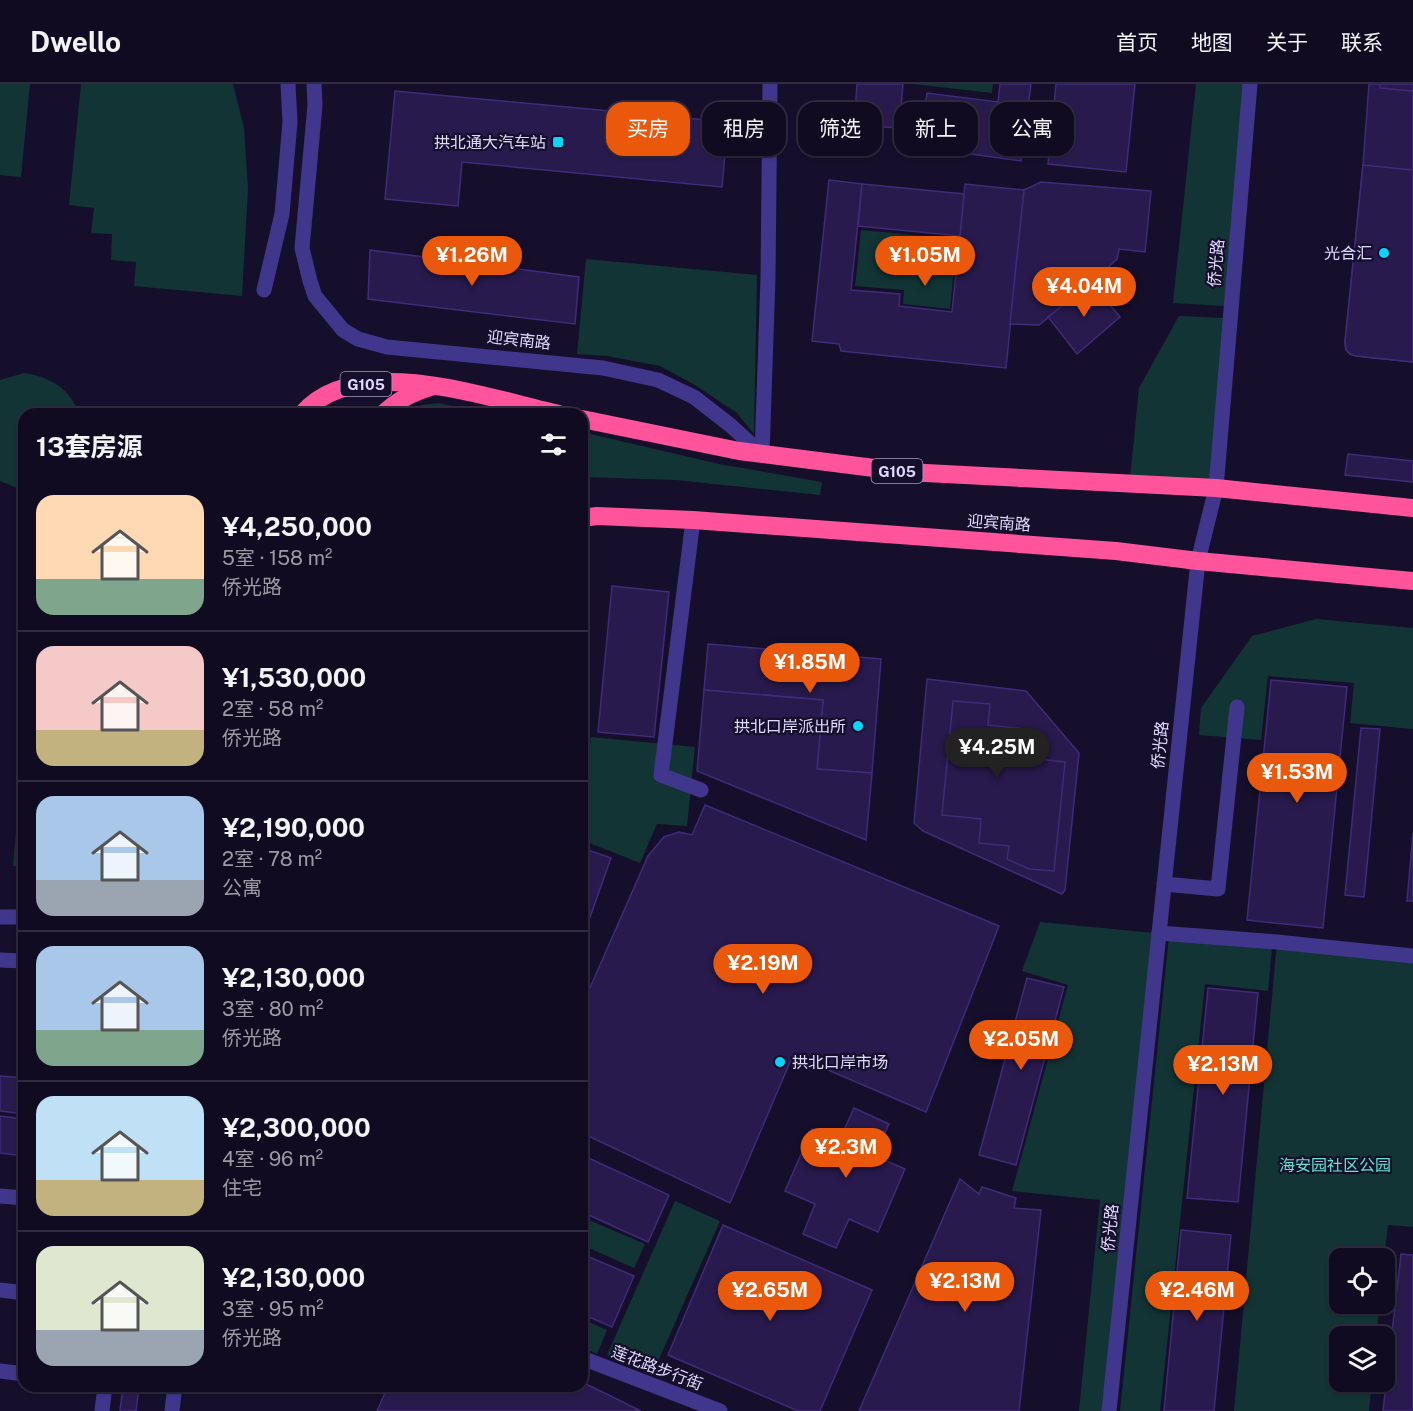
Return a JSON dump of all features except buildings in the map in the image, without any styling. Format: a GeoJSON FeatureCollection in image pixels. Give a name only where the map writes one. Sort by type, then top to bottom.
{"type":"FeatureCollection","features":[{"type":"Feature","properties":{"kind":"highway","name":"G105"},"geometry":{"type":"LineString","coordinates":[[308,408],[321,396],[336,390],[389,382],[438,385],[534,408]]}},
{"type":"Feature","properties":{"kind":"highway"},"geometry":{"type":"LineString","coordinates":[[391,408],[406,396],[438,385]]}},
{"type":"Feature","properties":{"kind":"highway","name":"G105"},"geometry":{"type":"LineString","coordinates":[[588,420],[695,443],[762,454],[906,472],[1216,488],[1413,508]]}},
{"type":"Feature","properties":{"kind":"highway","name":"迎宾南路"},"geometry":{"type":"LineString","coordinates":[[588,517],[693,520],[1116,550],[1198,561],[1413,581]]}},
{"type":"Feature","properties":{"kind":"street"},"geometry":{"type":"LineString","coordinates":[[264,290],[282,214],[290,122],[288,84]]}},
{"type":"Feature","properties":{"kind":"street","name":"迎宾南路"},"geometry":{"type":"LineString","coordinates":[[314,84],[315,105],[302,248],[315,296],[343,330],[358,339],[387,347],[603,368],[658,380],[694,398],[730,425],[762,454]]}},
{"type":"Feature","properties":{"kind":"street"},"geometry":{"type":"LineString","coordinates":[[762,454],[768,278],[770,84]]}},
{"type":"Feature","properties":{"kind":"street","name":"侨光路"},"geometry":{"type":"LineString","coordinates":[[1109,1411],[1198,561],[1216,488],[1250,84]]}},
{"type":"Feature","properties":{"kind":"street"},"geometry":{"type":"LineString","coordinates":[[693,520],[661,775],[701,790]]}},
{"type":"Feature","properties":{"kind":"street"},"geometry":{"type":"LineString","coordinates":[[1164,884],[1218,889],[1237,707]]}},
{"type":"Feature","properties":{"kind":"street"},"geometry":{"type":"LineString","coordinates":[[0,917],[18,917]]}},
{"type":"Feature","properties":{"kind":"street"},"geometry":{"type":"LineString","coordinates":[[1159,933],[1413,956]]}},
{"type":"Feature","properties":{"kind":"street"},"geometry":{"type":"LineString","coordinates":[[0,960],[18,961]]}},
{"type":"Feature","properties":{"kind":"street"},"geometry":{"type":"LineString","coordinates":[[0,1196],[18,1198]]}},
{"type":"Feature","properties":{"kind":"street"},"geometry":{"type":"LineString","coordinates":[[0,1290],[18,1292]]}},
{"type":"Feature","properties":{"kind":"street","name":"莲花路步行街"},"geometry":{"type":"LineString","coordinates":[[588,1360],[720,1411]]}},
{"type":"Feature","properties":{"kind":"street"},"geometry":{"type":"LineString","coordinates":[[0,1371],[18,1373]]}},
{"type":"Feature","properties":{"kind":"street"},"geometry":{"type":"LineString","coordinates":[[102,1411],[104,1392]]}},
{"type":"Feature","properties":{"kind":"street"},"geometry":{"type":"LineString","coordinates":[[172,1411],[174,1392]]}},
{"type":"Feature","properties":{"kind":"green space"},"geometry":{"type":"Polygon","coordinates":[[[0,84],[30,84],[21,177],[0,175],[0,84]]]}},
{"type":"Feature","properties":{"kind":"green space"},"geometry":{"type":"Polygon","coordinates":[[[81,84],[233,84],[244,128],[248,189],[242,296],[134,286],[136,262],[111,260],[112,234],[91,233],[94,208],[69,205],[81,84]]]}},
{"type":"Feature","properties":{"kind":"green space"},"geometry":{"type":"Polygon","coordinates":[[[913,84],[993,84],[992,93],[913,84]]]}},
{"type":"Feature","properties":{"kind":"green space"},"geometry":{"type":"Polygon","coordinates":[[[1196,84],[1244,84],[1224,306],[1173,303],[1196,84]]]}},
{"type":"Feature","properties":{"kind":"green space"},"geometry":{"type":"Polygon","coordinates":[[[861,230],[957,239],[950,309],[903,304],[904,290],[855,286],[861,230]]]}},
{"type":"Feature","properties":{"kind":"green space"},"geometry":{"type":"Polygon","coordinates":[[[586,259],[757,275],[754,434],[737,413],[695,385],[660,366],[607,356],[577,354],[586,259]]]}},
{"type":"Feature","properties":{"kind":"green space"},"geometry":{"type":"Polygon","coordinates":[[[1179,316],[1224,318],[1212,483],[1130,479],[1139,388],[1179,316]]]}},
{"type":"Feature","properties":{"kind":"green space"},"geometry":{"type":"Polygon","coordinates":[[[24,373],[42,377],[58,385],[70,397],[76,408],[18,408],[18,487],[0,481],[0,380],[24,373]]]}},
{"type":"Feature","properties":{"kind":"green space"},"geometry":{"type":"Polygon","coordinates":[[[438,403],[463,408],[416,408],[438,403]]]}},
{"type":"Feature","properties":{"kind":"green space"},"geometry":{"type":"Polygon","coordinates":[[[588,433],[719,464],[822,482],[820,495],[676,480],[588,477],[588,433]]]}},
{"type":"Feature","properties":{"kind":"green space"},"geometry":{"type":"Polygon","coordinates":[[[1316,619],[1413,628],[1413,729],[1350,723],[1354,683],[1268,676],[1261,740],[1199,735],[1201,708],[1252,636],[1316,619]]]}},
{"type":"Feature","properties":{"kind":"green space"},"geometry":{"type":"Polygon","coordinates":[[[591,737],[695,747],[687,826],[657,824],[640,863],[588,842],[588,762],[591,737]]]}},
{"type":"Feature","properties":{"kind":"green space"},"geometry":{"type":"Polygon","coordinates":[[[18,810],[18,866],[13,866],[18,810]]]}},
{"type":"Feature","properties":{"kind":"green space"},"geometry":{"type":"Polygon","coordinates":[[[1040,922],[1164,934],[1109,1411],[1079,1411],[1100,1200],[1012,1191],[1068,985],[1022,971],[1040,922]]]}},
{"type":"Feature","properties":{"kind":"green space"},"geometry":{"type":"Polygon","coordinates":[[[1169,936],[1272,947],[1268,991],[1205,984],[1160,1411],[1120,1411],[1169,936]]]}},
{"type":"Feature","properties":{"kind":"green space","name":"海安园社区公园"},"geometry":{"type":"Polygon","coordinates":[[[1277,942],[1413,956],[1413,1227],[1388,1225],[1385,1248],[1329,1248],[1329,1314],[1379,1314],[1377,1326],[1329,1326],[1329,1392],[1371,1392],[1369,1411],[1234,1411],[1277,942]]]}},
{"type":"Feature","properties":{"kind":"green space"},"geometry":{"type":"Polygon","coordinates":[[[675,1201],[720,1221],[652,1375],[607,1355],[675,1201]]]}},
{"type":"Feature","properties":{"kind":"green space"},"geometry":{"type":"Polygon","coordinates":[[[588,1220],[645,1244],[634,1268],[588,1248],[588,1220]]]}},
{"type":"Feature","properties":{"kind":"green space"},"geometry":{"type":"Polygon","coordinates":[[[588,1322],[607,1330],[597,1354],[588,1350],[588,1322]]]}},
{"type":"Feature","properties":{"kind":"place","name":"拱北通大汽车站"},"geometry":{"type":"Point","coordinates":[558,142]}},
{"type":"Feature","properties":{"kind":"place","name":"光合汇"},"geometry":{"type":"Point","coordinates":[1384,253]}},
{"type":"Feature","properties":{"kind":"place","name":"拱北口岸派出所"},"geometry":{"type":"Point","coordinates":[858,726]}},
{"type":"Feature","properties":{"kind":"place","name":"拱北口岸市场"},"geometry":{"type":"Point","coordinates":[780,1062]}}]}
